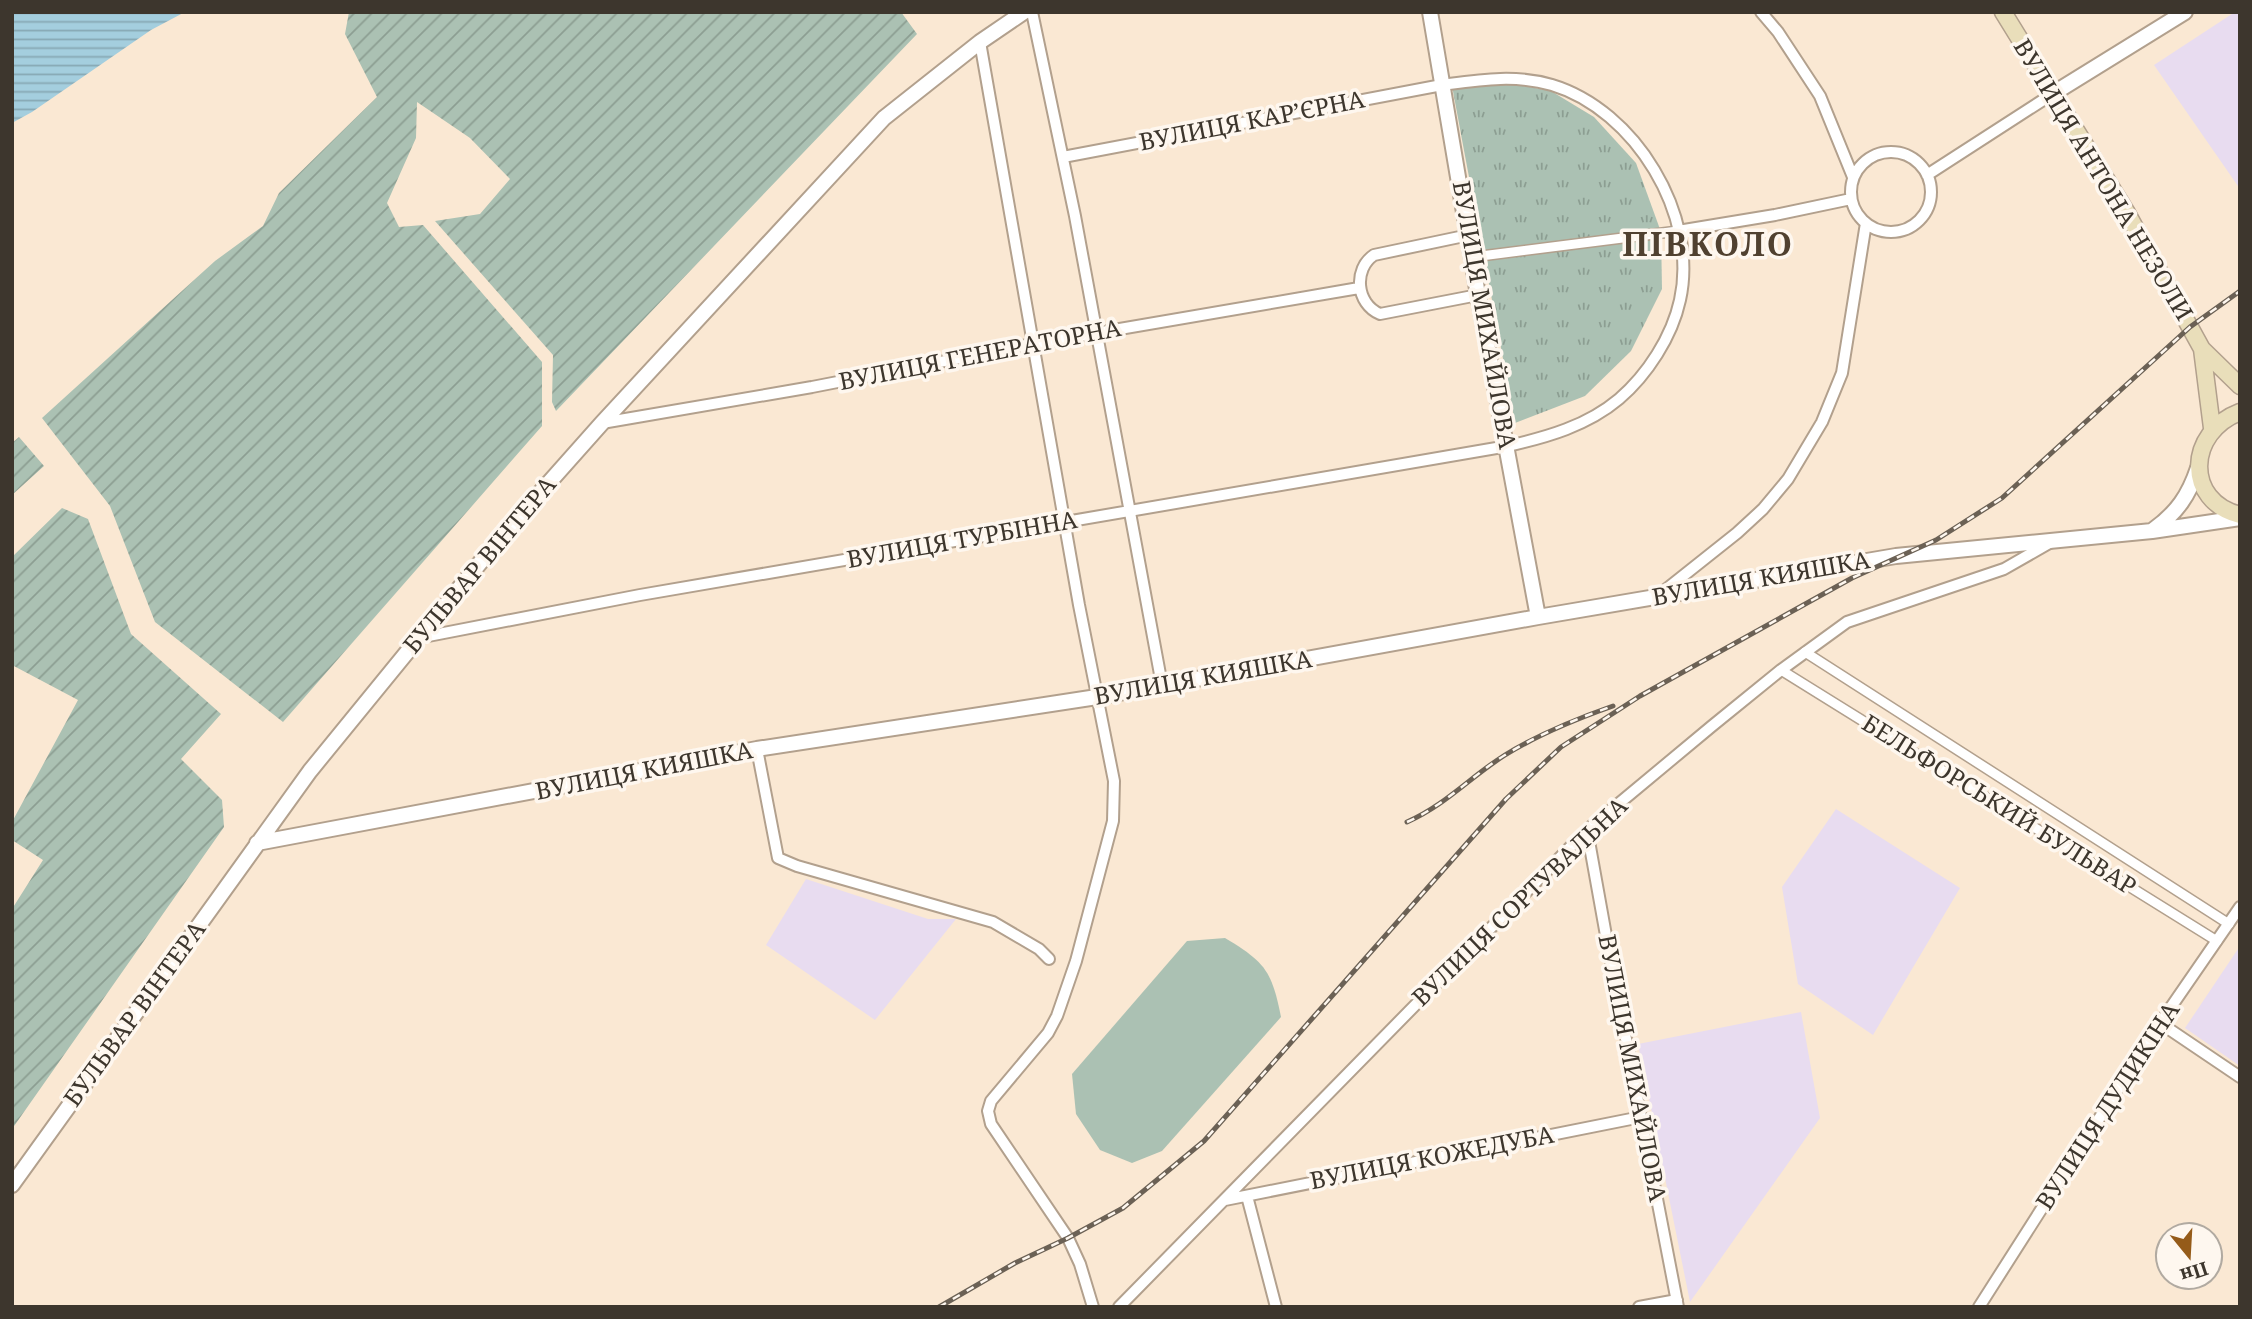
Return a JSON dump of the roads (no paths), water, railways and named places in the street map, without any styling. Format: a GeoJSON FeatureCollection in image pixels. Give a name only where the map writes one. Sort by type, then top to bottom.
{"type":"FeatureCollection","features":[{"type":"Feature","properties":{"kind":"main road","name":"ВУЛИЦЯ АНТОНА НЕЗОЛИ"},"geometry":{"type":"LineString","coordinates":[[2003,12],[2127,213],[2202,349]]}},
{"type":"Feature","properties":{"kind":"main road"},"geometry":{"type":"LineString","coordinates":[[2202,349],[2240,386]]}},
{"type":"Feature","properties":{"kind":"main road"},"geometry":{"type":"LineString","coordinates":[[2202,349],[2213,428]]}},
{"type":"Feature","properties":{"kind":"main road"},"geometry":{"type":"LineString","coordinates":[[2240,412],[2213,428],[2204,440],[2199,468],[2202,482],[2210,495],[2220,506],[2240,516]]}},
{"type":"Feature","properties":{"kind":"street","name":"БУЛЬВАР ВІНТЕРА"},"geometry":{"type":"LineString","coordinates":[[12,1185],[310,771],[506,531],[602,423],[884,118],[980,42],[1024,12]]}},
{"type":"Feature","properties":{"kind":"street"},"geometry":{"type":"LineString","coordinates":[[1032,12],[1063,157],[1163,685]]}},
{"type":"Feature","properties":{"kind":"street","name":"ВУЛИЦЯ МИХАЙЛОВА"},"geometry":{"type":"LineString","coordinates":[[1430,12],[1478,295],[1538,617]]}},
{"type":"Feature","properties":{"kind":"street"},"geometry":{"type":"LineString","coordinates":[[1761,12],[1778,32],[1820,96],[1853,177]]}},
{"type":"Feature","properties":{"kind":"street"},"geometry":{"type":"LineString","coordinates":[[1927,175],[2185,12]]}},
{"type":"Feature","properties":{"kind":"street"},"geometry":{"type":"LineString","coordinates":[[980,42],[1032,344],[1114,780],[1110,834],[1076,961],[1057,1016],[1048,1033],[991,1101],[988,1111],[991,1124],[1068,1238],[1080,1264],[1093,1307]]}},
{"type":"Feature","properties":{"kind":"street","name":"ВУЛИЦЯ КАР’ЄРНА"},"geometry":{"type":"LineString","coordinates":[[1063,157],[1442,85],[1499,77],[1526,80],[1554,85],[1602,111],[1630,137],[1654,167],[1678,231]]}},
{"type":"Feature","properties":{"kind":"street"},"geometry":{"type":"LineString","coordinates":[[1902,153],[1913,159],[1927,175],[1931,187],[1926,212],[1918,222],[1907,229],[1882,232],[1866,223],[1854,210],[1851,199],[1853,177],[1859,167],[1878,154],[1902,153]]}},
{"type":"Feature","properties":{"kind":"street"},"geometry":{"type":"LineString","coordinates":[[1473,257],[1678,231],[1851,199]]}},
{"type":"Feature","properties":{"kind":"street"},"geometry":{"type":"LineString","coordinates":[[1657,597],[1763,509],[1788,479],[1822,422],[1842,373],[1866,223]]}},
{"type":"Feature","properties":{"kind":"street","name":"ВУЛИЦЯ ТУРБІННА"},"geometry":{"type":"LineString","coordinates":[[417,638],[640,595],[1507,446],[1548,436],[1589,419],[1619,399],[1646,370],[1667,336],[1680,300],[1683,260],[1678,231]]}},
{"type":"Feature","properties":{"kind":"street"},"geometry":{"type":"LineString","coordinates":[[1469,235],[1374,255],[1365,261],[1359,288],[1373,311],[1380,314],[1478,295]]}},
{"type":"Feature","properties":{"kind":"street","name":"ВУЛИЦЯ ГЕНЕРАТОРНА"},"geometry":{"type":"LineString","coordinates":[[602,423],[812,387],[1032,344],[1359,288]]}},
{"type":"Feature","properties":{"kind":"street"},"geometry":{"type":"LineString","coordinates":[[2152,531],[2169,519],[2182,504],[2199,468]]}},
{"type":"Feature","properties":{"kind":"street","name":"ВУЛИЦЯ КИЯШКА"},"geometry":{"type":"LineString","coordinates":[[257,843],[757,749],[1097,697],[1538,617],[1896,556],[2152,531],[2240,516]]}},
{"type":"Feature","properties":{"kind":"street","name":"ВУЛИЦЯ СОРТУВАЛЬНА"},"geometry":{"type":"LineString","coordinates":[[1119,1307],[1587,830],[1781,670],[1847,622],[2004,569],[2053,541]]}},
{"type":"Feature","properties":{"kind":"street","name":"БЕЛЬФОРСЬКИЙ БУЛЬВАР"},"geometry":{"type":"LineString","coordinates":[[1805,652],[2229,924]]}},
{"type":"Feature","properties":{"kind":"street","name":"БЕЛЬФОРСЬКИЙ БУЛЬВАР"},"geometry":{"type":"LineString","coordinates":[[1781,670],[2217,941]]}},
{"type":"Feature","properties":{"kind":"street"},"geometry":{"type":"LineString","coordinates":[[757,749],[778,858],[797,866],[993,922],[1038,949],[1049,959]]}},
{"type":"Feature","properties":{"kind":"street","name":"ВУЛИЦЯ МИХАЙЛОВА"},"geometry":{"type":"LineString","coordinates":[[1587,830],[1677,1303]]}},
{"type":"Feature","properties":{"kind":"street","name":"ВУЛИЦЯ ДУДИКІНА"},"geometry":{"type":"LineString","coordinates":[[1979,1307],[2160,1023],[2240,907]]}},
{"type":"Feature","properties":{"kind":"street"},"geometry":{"type":"LineString","coordinates":[[2160,1023],[2240,1077]]}},
{"type":"Feature","properties":{"kind":"street","name":"ВУЛИЦЯ КОЖЕДУБА"},"geometry":{"type":"LineString","coordinates":[[1223,1200],[1641,1117]]}},
{"type":"Feature","properties":{"kind":"street"},"geometry":{"type":"LineString","coordinates":[[1247,1196],[1276,1307]]}},
{"type":"Feature","properties":{"kind":"street"},"geometry":{"type":"LineString","coordinates":[[1639,1307],[1677,1303]]}},
{"type":"Feature","properties":{"kind":"water"},"geometry":{"type":"Polygon","coordinates":[[[12,12],[185,12],[151,30],[12,123],[12,12]]]}},
{"type":"Feature","properties":{"kind":"railway"},"geometry":{"type":"LineString","coordinates":[[939,1307],[1015,1263],[1123,1208],[1204,1141],[1506,799],[1561,747],[1640,696],[1852,578],[1936,540],[2002,498],[2190,327],[2240,291]]}},
{"type":"Feature","properties":{"kind":"railway"},"geometry":{"type":"LineString","coordinates":[[1407,822],[1446,799],[1492,763],[1518,747],[1613,706]]}},
{"type":"Feature","properties":{"kind":"district","name":"ПІВКОЛО"},"geometry":{"type":"Point","coordinates":[1708,245]}}]}
